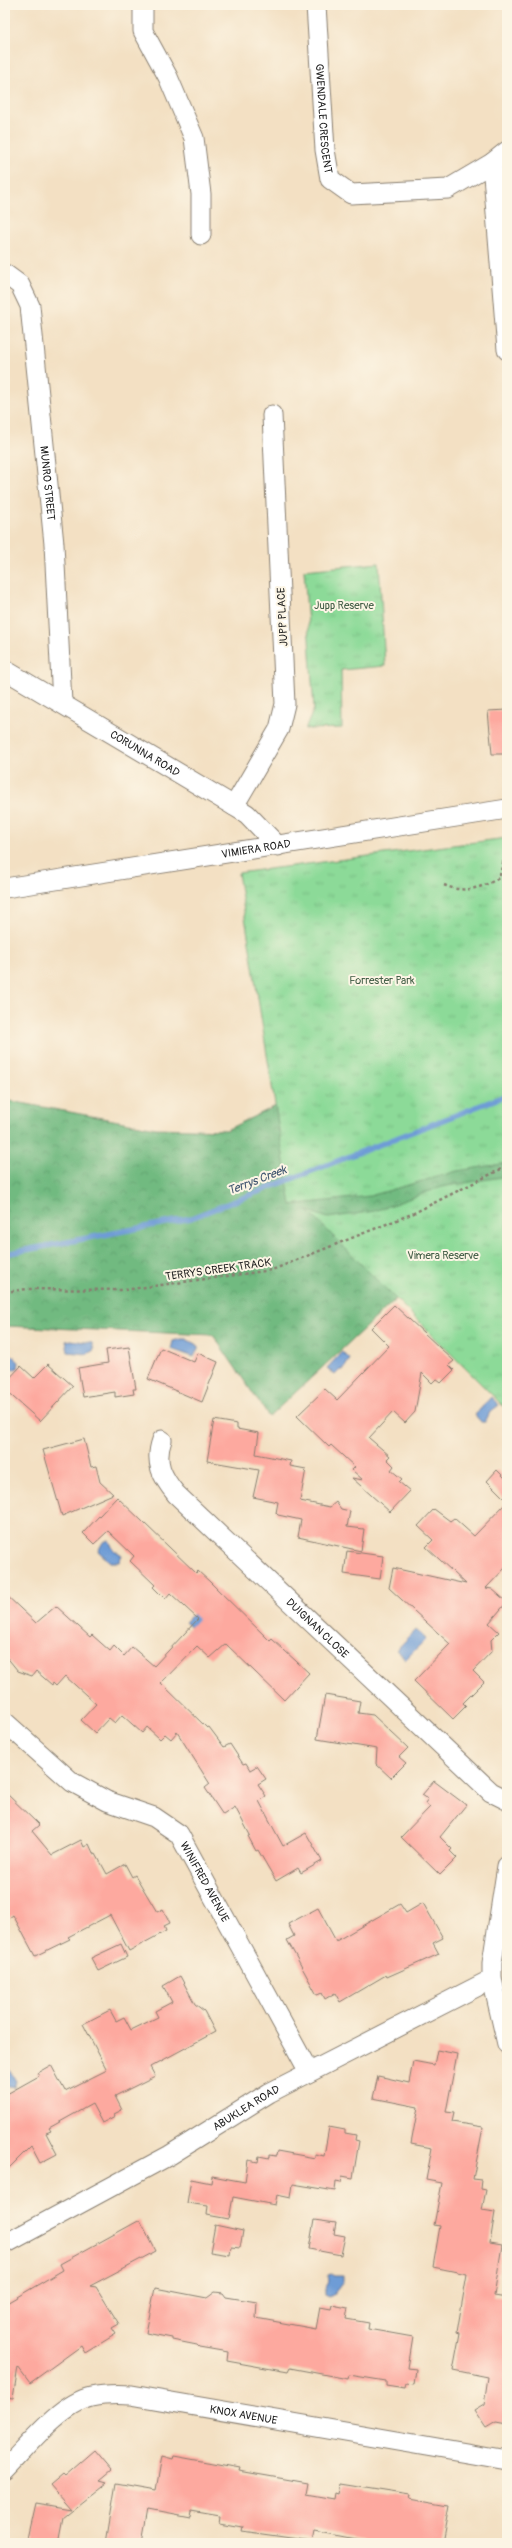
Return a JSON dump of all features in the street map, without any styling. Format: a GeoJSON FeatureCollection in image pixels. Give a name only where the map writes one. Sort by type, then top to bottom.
{"type":"FeatureCollection","features":[{"type":"Feature","properties":{"kind":"street"},"geometry":{"type":"LineString","coordinates":[[143,5],[143,31],[168,77],[194,138],[201,194],[202,235]]}},
{"type":"Feature","properties":{"kind":"street","name":"GWENDALE CRESCENT"},"geometry":{"type":"LineString","coordinates":[[316,5],[325,150],[330,179],[351,194],[448,189],[492,163],[507,151]]}},
{"type":"Feature","properties":{"kind":"street"},"geometry":{"type":"LineString","coordinates":[[492,163],[507,350]]}},
{"type":"Feature","properties":{"kind":"street","name":"MUNRO STREET"},"geometry":{"type":"LineString","coordinates":[[5,274],[20,285],[30,306],[54,544],[62,703]]}},
{"type":"Feature","properties":{"kind":"street","name":"JUPP PLACE"},"geometry":{"type":"LineString","coordinates":[[234,806],[279,729],[285,704],[272,415]]}},
{"type":"Feature","properties":{"kind":"street","name":"CORUNNA ROAD"},"geometry":{"type":"LineString","coordinates":[[5,670],[247,814],[278,846]]}},
{"type":"Feature","properties":{"kind":"street","name":"VIMIERA ROAD"},"geometry":{"type":"LineString","coordinates":[[5,888],[507,809]]}},
{"type":"Feature","properties":{"kind":"street","name":"DUIGNAN CLOSE"},"geometry":{"type":"LineString","coordinates":[[162,1440],[158,1451],[158,1462],[163,1479],[176,1494],[492,1792],[507,1800]]}},
{"type":"Feature","properties":{"kind":"street","name":"WINIFRED AVENUE"},"geometry":{"type":"LineString","coordinates":[[5,1722],[72,1782],[107,1801],[154,1817],[179,1834],[309,2072]]}},
{"type":"Feature","properties":{"kind":"street"},"geometry":{"type":"LineString","coordinates":[[507,1866],[493,1945],[492,1980],[507,2044]]}},
{"type":"Feature","properties":{"kind":"street","name":"ABUKLEA ROAD"},"geometry":{"type":"LineString","coordinates":[[5,2244],[170,2155],[269,2093],[492,1980]]}},
{"type":"Feature","properties":{"kind":"street","name":"KNOX AVENUE"},"geometry":{"type":"LineString","coordinates":[[5,2469],[59,2415],[72,2405],[90,2397],[108,2394],[131,2395],[507,2460]]}},
{"type":"Feature","properties":{"kind":"path"},"geometry":{"type":"LineString","coordinates":[[444,885],[454,890],[481,888],[500,878],[507,849]]}},
{"type":"Feature","properties":{"kind":"path","name":"TERRYS CREEK TRACK"},"geometry":{"type":"LineString","coordinates":[[5,1292],[27,1290],[124,1290],[272,1270],[414,1213],[507,1166]]}},
{"type":"Feature","properties":{"kind":"green space","name":"Jupp Reserve"},"geometry":{"type":"Polygon","coordinates":[[[379,563],[385,666],[341,670],[342,728],[305,729],[314,709],[304,570],[379,563]]]}},
{"type":"Feature","properties":{"kind":"green space","name":"Forrester Park"},"geometry":{"type":"Polygon","coordinates":[[[507,838],[507,1163],[457,1171],[370,1196],[291,1205],[238,873],[507,838]]]}},
{"type":"Feature","properties":{"kind":"green space"},"geometry":{"type":"Polygon","coordinates":[[[507,1058],[507,1405],[396,1299],[269,1417],[213,1335],[5,1326],[5,1100],[156,1128],[226,1130],[276,1106],[320,1089],[507,1058]]]}},
{"type":"Feature","properties":{"kind":"green space","name":"Vimera Reserve"},"geometry":{"type":"Polygon","coordinates":[[[507,1176],[507,1410],[308,1211],[328,1218],[375,1211],[441,1187],[507,1176]]]}},
{"type":"Feature","properties":{"kind":"water"},"geometry":{"type":"Polygon","coordinates":[[[186,1339],[199,1346],[194,1357],[171,1349],[173,1341],[186,1339]]]}},
{"type":"Feature","properties":{"kind":"water"},"geometry":{"type":"Polygon","coordinates":[[[70,1340],[92,1343],[94,1350],[87,1354],[68,1352],[66,1341],[70,1340]]]}},
{"type":"Feature","properties":{"kind":"water"},"geometry":{"type":"Polygon","coordinates":[[[342,1352],[350,1359],[343,1370],[340,1370],[335,1375],[327,1368],[342,1352]]]}},
{"type":"Feature","properties":{"kind":"water"},"geometry":{"type":"Polygon","coordinates":[[[11,1354],[19,1362],[18,1368],[11,1370],[5,1378],[5,1360],[11,1354]]]}},
{"type":"Feature","properties":{"kind":"water"},"geometry":{"type":"Polygon","coordinates":[[[491,1397],[499,1405],[490,1412],[485,1422],[481,1422],[475,1415],[491,1397]]]}},
{"type":"Feature","properties":{"kind":"water"},"geometry":{"type":"Polygon","coordinates":[[[109,1540],[113,1549],[122,1555],[119,1562],[110,1562],[98,1551],[103,1542],[109,1540]]]}},
{"type":"Feature","properties":{"kind":"water"},"geometry":{"type":"Polygon","coordinates":[[[203,1604],[197,1633],[185,1622],[203,1604]]]}},
{"type":"Feature","properties":{"kind":"water"},"geometry":{"type":"Polygon","coordinates":[[[416,1630],[426,1639],[406,1659],[396,1650],[416,1630]]]}},
{"type":"Feature","properties":{"kind":"water"},"geometry":{"type":"Polygon","coordinates":[[[5,2062],[16,2081],[14,2088],[5,2086],[5,2062]]]}},
{"type":"Feature","properties":{"kind":"water"},"geometry":{"type":"Polygon","coordinates":[[[331,2274],[334,2276],[343,2276],[343,2282],[333,2295],[328,2297],[325,2294],[325,2288],[329,2281],[328,2275],[331,2274]]]}},
{"type":"Feature","properties":{"kind":"building"},"geometry":{"type":"Polygon","coordinates":[[[507,710],[507,754],[492,754],[488,711],[507,710]]]}},
{"type":"Feature","properties":{"kind":"building"},"geometry":{"type":"Polygon","coordinates":[[[394,1305],[454,1361],[449,1365],[454,1370],[441,1383],[436,1379],[432,1383],[422,1373],[415,1412],[405,1423],[393,1412],[369,1438],[390,1456],[387,1459],[394,1466],[391,1470],[402,1479],[399,1482],[410,1491],[390,1512],[352,1478],[363,1480],[352,1470],[355,1467],[331,1445],[329,1447],[297,1416],[325,1389],[337,1400],[389,1346],[371,1328],[394,1305]]]}},
{"type":"Feature","properties":{"kind":"building"},"geometry":{"type":"Polygon","coordinates":[[[129,1347],[136,1389],[133,1389],[134,1394],[115,1397],[115,1392],[83,1397],[78,1368],[108,1363],[106,1350],[129,1347]]]}},
{"type":"Feature","properties":{"kind":"building"},"geometry":{"type":"Polygon","coordinates":[[[161,1348],[194,1362],[198,1353],[218,1362],[202,1402],[148,1379],[161,1348]]]}},
{"type":"Feature","properties":{"kind":"building"},"geometry":{"type":"Polygon","coordinates":[[[48,1364],[73,1386],[40,1421],[5,1390],[5,1383],[21,1366],[34,1378],[48,1364]]]}},
{"type":"Feature","properties":{"kind":"building"},"geometry":{"type":"Polygon","coordinates":[[[214,1420],[237,1424],[237,1429],[259,1433],[256,1454],[291,1461],[290,1466],[306,1469],[300,1501],[330,1507],[336,1502],[341,1509],[350,1511],[347,1527],[364,1529],[361,1551],[298,1537],[301,1520],[278,1515],[276,1513],[278,1502],[253,1497],[259,1470],[207,1461],[214,1420]]]}},
{"type":"Feature","properties":{"kind":"building"},"geometry":{"type":"Polygon","coordinates":[[[84,1439],[91,1467],[96,1466],[100,1482],[113,1494],[62,1516],[43,1450],[84,1439]]]}},
{"type":"Feature","properties":{"kind":"building"},"geometry":{"type":"Polygon","coordinates":[[[497,1470],[507,1480],[507,1501],[487,1481],[497,1470]]]}},
{"type":"Feature","properties":{"kind":"building"},"geometry":{"type":"Polygon","coordinates":[[[117,1497],[196,1573],[198,1571],[210,1582],[270,1641],[272,1639],[309,1673],[284,1700],[226,1644],[210,1658],[197,1646],[161,1683],[207,1728],[209,1727],[224,1747],[230,1744],[243,1764],[246,1763],[250,1770],[257,1766],[266,1779],[258,1784],[266,1796],[259,1801],[283,1846],[306,1833],[322,1861],[301,1873],[298,1868],[276,1881],[258,1850],[256,1851],[248,1836],[250,1835],[235,1807],[223,1815],[205,1788],[210,1784],[177,1732],[171,1739],[165,1734],[160,1739],[147,1727],[142,1733],[122,1715],[115,1723],[109,1718],[95,1733],[81,1720],[96,1704],[65,1676],[56,1686],[53,1683],[52,1685],[36,1671],[32,1676],[18,1671],[5,1655],[5,1594],[36,1623],[56,1606],[90,1637],[92,1635],[110,1651],[114,1646],[124,1656],[132,1647],[154,1666],[198,1619],[170,1593],[165,1599],[153,1587],[155,1585],[130,1561],[134,1556],[108,1531],[94,1544],[83,1533],[117,1497]]]}},
{"type":"Feature","properties":{"kind":"building"},"geometry":{"type":"Polygon","coordinates":[[[507,1502],[507,1566],[486,1588],[492,1589],[507,1602],[489,1623],[499,1632],[491,1640],[492,1651],[473,1671],[484,1682],[463,1703],[466,1706],[453,1719],[414,1681],[450,1644],[389,1588],[393,1568],[466,1584],[426,1547],[433,1540],[418,1526],[434,1509],[450,1521],[454,1518],[474,1536],[507,1502]]]}},
{"type":"Feature","properties":{"kind":"building"},"geometry":{"type":"Polygon","coordinates":[[[347,1551],[383,1556],[380,1579],[344,1574],[347,1551]]]}},
{"type":"Feature","properties":{"kind":"building"},"geometry":{"type":"Polygon","coordinates":[[[325,1695],[360,1701],[358,1713],[373,1715],[408,1748],[399,1757],[406,1763],[391,1778],[376,1764],[377,1749],[317,1739],[325,1695]]]}},
{"type":"Feature","properties":{"kind":"building"},"geometry":{"type":"Polygon","coordinates":[[[434,1781],[466,1805],[440,1837],[452,1849],[450,1851],[457,1858],[440,1875],[401,1837],[430,1807],[425,1803],[428,1799],[422,1795],[434,1781]]]}},
{"type":"Feature","properties":{"kind":"building"},"geometry":{"type":"Polygon","coordinates":[[[5,1792],[39,1825],[32,1831],[52,1855],[81,1840],[84,1847],[89,1844],[94,1855],[96,1854],[107,1874],[125,1864],[132,1877],[135,1875],[157,1912],[163,1909],[170,1923],[164,1926],[166,1931],[129,1951],[110,1915],[68,1937],[70,1939],[35,1956],[13,1915],[5,1921],[5,1792]]]}},
{"type":"Feature","properties":{"kind":"building"},"geometry":{"type":"Polygon","coordinates":[[[423,1903],[443,1938],[433,1943],[439,1954],[387,1977],[386,1975],[340,2002],[335,1993],[325,1999],[322,1993],[317,1995],[287,1940],[294,1936],[288,1924],[318,1908],[336,1941],[400,1904],[406,1913],[423,1903]]]}},
{"type":"Feature","properties":{"kind":"building"},"geometry":{"type":"Polygon","coordinates":[[[121,1944],[127,1957],[98,1971],[91,1958],[121,1944]]]}},
{"type":"Feature","properties":{"kind":"building"},"geometry":{"type":"Polygon","coordinates":[[[180,1976],[195,2004],[204,2011],[215,2032],[150,2067],[155,2076],[115,2096],[122,2110],[114,2114],[115,2116],[102,2123],[92,2104],[49,2128],[51,2131],[46,2133],[57,2154],[40,2163],[31,2146],[5,2172],[5,2095],[39,2076],[37,2073],[51,2065],[65,2091],[107,2070],[83,2024],[110,2010],[116,2021],[124,2017],[131,2030],[158,2017],[155,2011],[172,2002],[163,1986],[180,1976]]]}},
{"type":"Feature","properties":{"kind":"building"},"geometry":{"type":"Polygon","coordinates":[[[437,2050],[457,2054],[446,2112],[454,2113],[452,2122],[483,2127],[473,2179],[482,2180],[481,2189],[486,2190],[482,2210],[495,2212],[490,2243],[502,2245],[494,2296],[507,2298],[507,2424],[496,2422],[486,2428],[474,2410],[484,2404],[488,2377],[453,2370],[460,2333],[457,2332],[467,2274],[433,2267],[440,2226],[434,2225],[442,2183],[426,2180],[432,2148],[411,2144],[418,2107],[373,2098],[378,2076],[409,2083],[413,2061],[434,2065],[437,2050]]]}},
{"type":"Feature","properties":{"kind":"building"},"geometry":{"type":"Polygon","coordinates":[[[329,2127],[345,2130],[345,2133],[356,2135],[355,2140],[359,2141],[353,2178],[342,2176],[341,2182],[336,2181],[335,2191],[293,2184],[291,2198],[277,2195],[275,2205],[233,2197],[229,2219],[207,2215],[208,2206],[187,2203],[191,2179],[211,2183],[212,2176],[245,2182],[248,2160],[258,2162],[259,2156],[269,2158],[269,2155],[276,2156],[277,2151],[315,2158],[315,2154],[324,2156],[329,2127]]]}},
{"type":"Feature","properties":{"kind":"building"},"geometry":{"type":"Polygon","coordinates":[[[140,2220],[156,2251],[90,2286],[96,2287],[119,2324],[112,2328],[116,2334],[85,2353],[81,2346],[30,2383],[18,2367],[13,2398],[5,2397],[5,2304],[63,2270],[60,2264],[140,2220]]]}},
{"type":"Feature","properties":{"kind":"building"},"geometry":{"type":"Polygon","coordinates":[[[314,2220],[336,2223],[334,2234],[345,2236],[341,2255],[309,2249],[314,2220]]]}},
{"type":"Feature","properties":{"kind":"building"},"geometry":{"type":"Polygon","coordinates":[[[215,2225],[243,2231],[240,2248],[231,2247],[230,2255],[210,2252],[215,2225]]]}},
{"type":"Feature","properties":{"kind":"building"},"geometry":{"type":"Polygon","coordinates":[[[155,2288],[207,2298],[215,2292],[223,2293],[226,2297],[257,2302],[256,2318],[316,2329],[320,2307],[331,2309],[332,2305],[348,2308],[346,2319],[369,2323],[368,2329],[413,2337],[408,2368],[416,2369],[414,2385],[406,2384],[405,2389],[386,2386],[386,2381],[349,2375],[348,2379],[290,2368],[288,2372],[227,2361],[228,2352],[199,2347],[197,2345],[172,2340],[172,2338],[146,2333],[155,2288]]]}},
{"type":"Feature","properties":{"kind":"building"},"geometry":{"type":"Polygon","coordinates":[[[95,2450],[112,2470],[100,2480],[107,2482],[63,2517],[58,2543],[26,2543],[35,2503],[71,2509],[50,2485],[63,2474],[65,2476],[95,2450]]]}},
{"type":"Feature","properties":{"kind":"building"},"geometry":{"type":"Polygon","coordinates":[[[162,2456],[173,2459],[174,2456],[240,2468],[239,2471],[308,2483],[306,2494],[334,2499],[335,2493],[338,2494],[340,2484],[410,2495],[409,2499],[449,2506],[442,2543],[378,2543],[314,2531],[312,2541],[241,2531],[242,2527],[219,2523],[220,2516],[191,2511],[190,2517],[148,2509],[142,2543],[106,2543],[116,2483],[156,2490],[162,2456]]]}},
{"type":"Feature","properties":{"kind":"waterway","name":"Terrys Creek"},"geometry":{"type":"LineString","coordinates":[[5,1254],[191,1218],[507,1095]]}}]}
